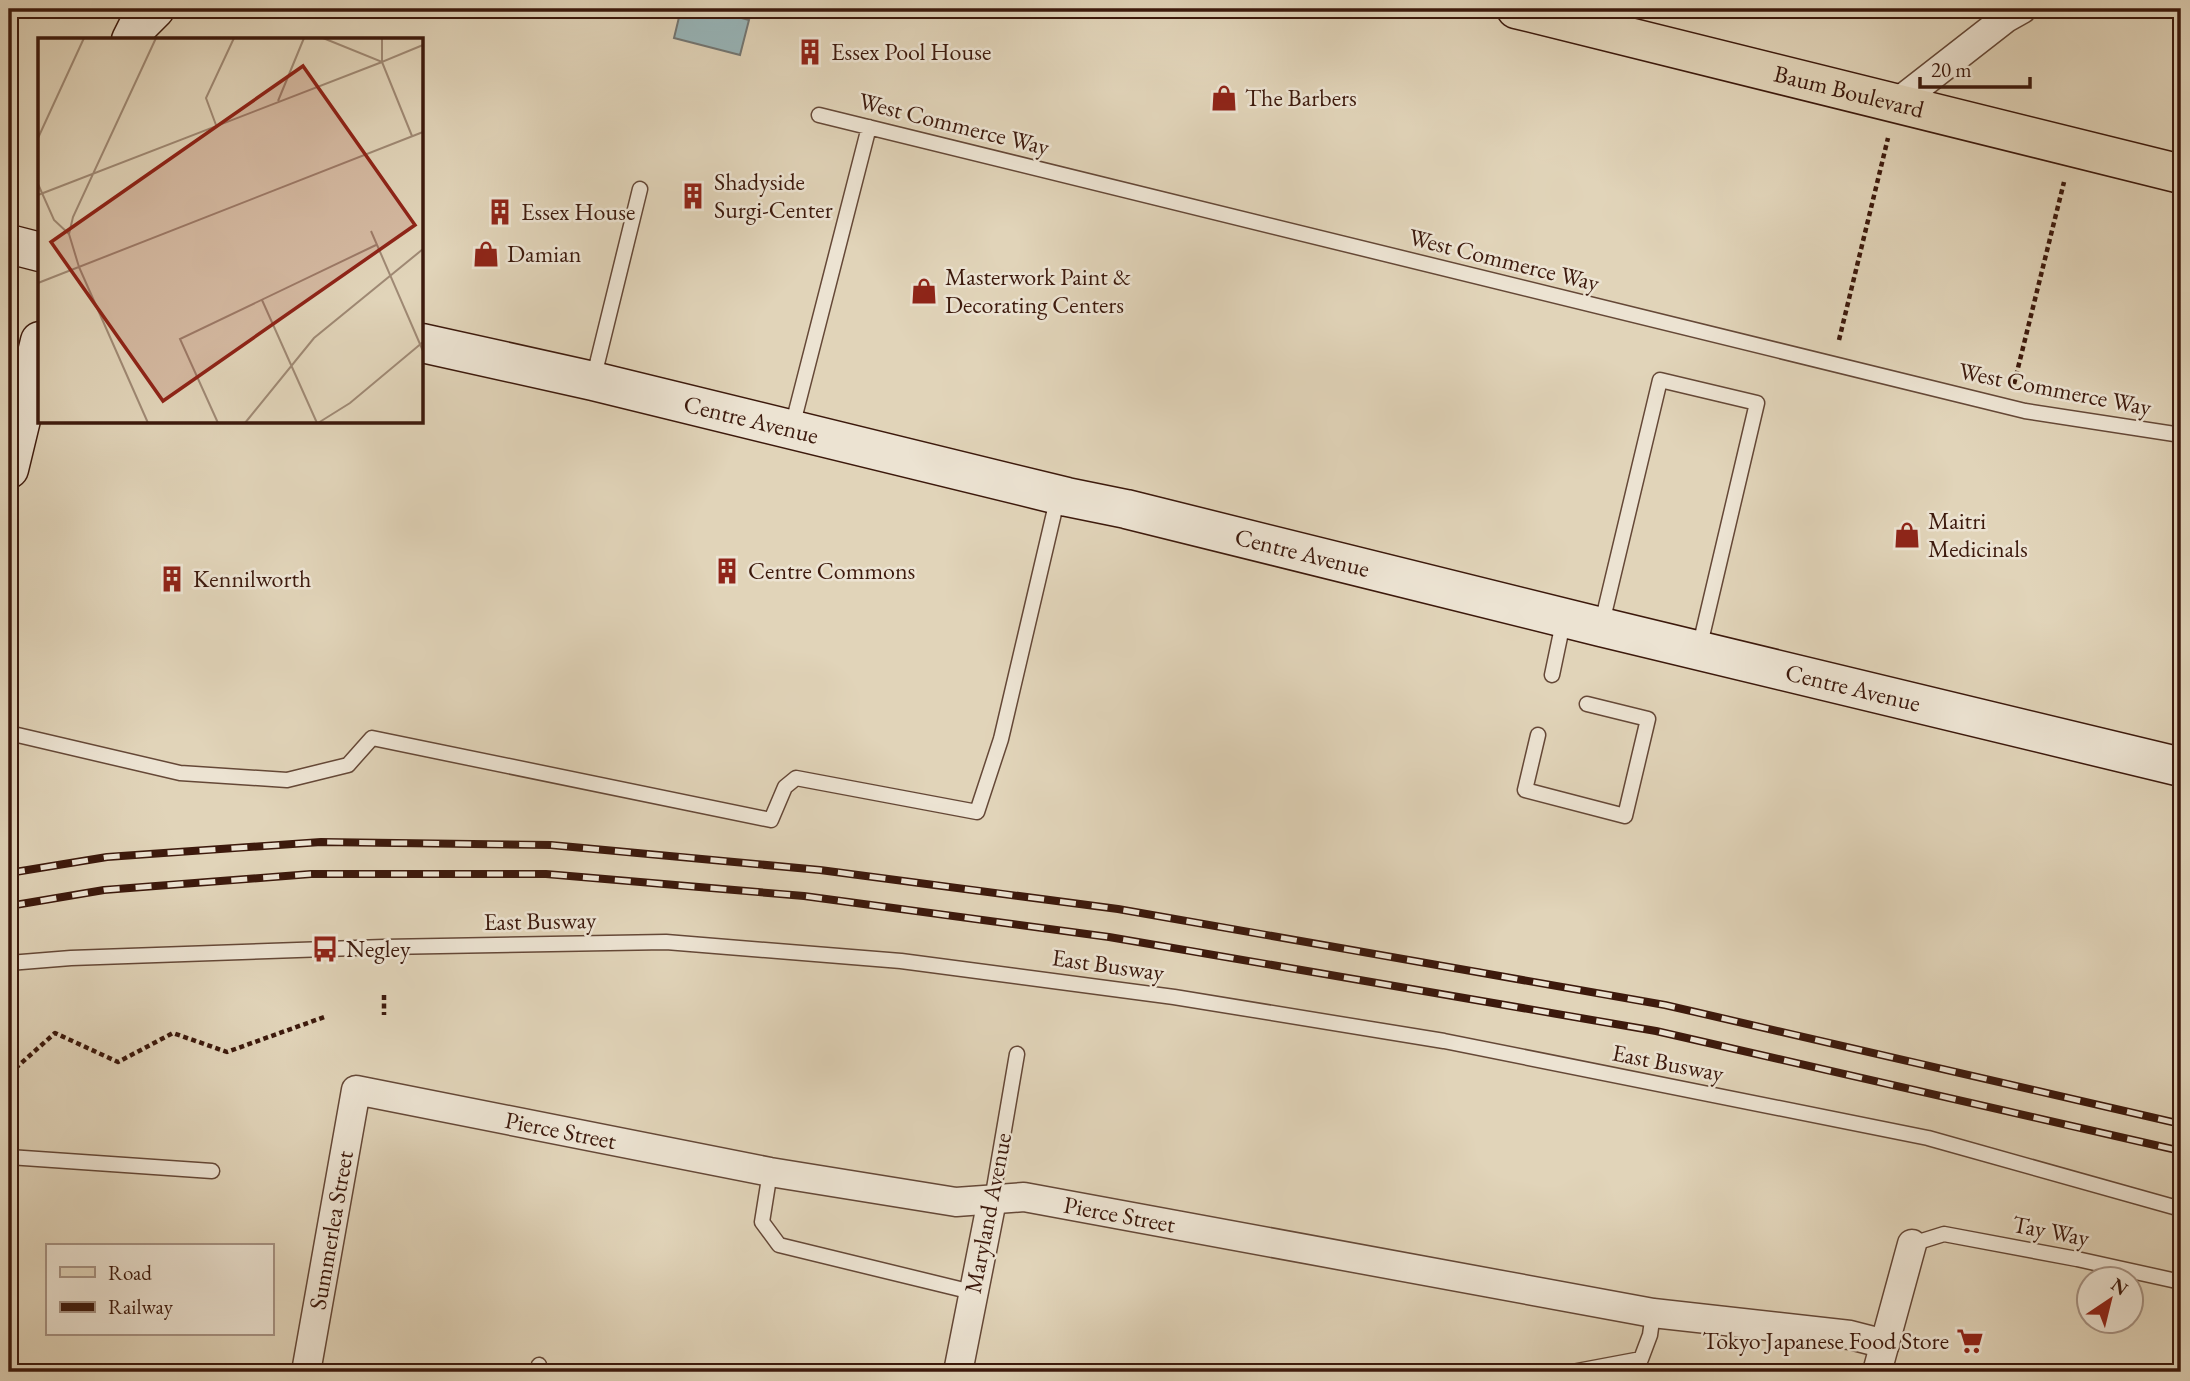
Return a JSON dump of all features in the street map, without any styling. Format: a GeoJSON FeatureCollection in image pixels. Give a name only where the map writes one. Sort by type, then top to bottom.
{"type":"FeatureCollection","features":[{"type":"Feature","properties":{"kind":"main road","name":"Baum Boulevard"},"geometry":{"type":"LineString","coordinates":[[1516,9],[1587,21],[2181,174]]}},
{"type":"Feature","properties":{"kind":"main road"},"geometry":{"type":"LineString","coordinates":[[9,244],[38,251]]}},
{"type":"Feature","properties":{"kind":"main road","name":"Centre Avenue"},"geometry":{"type":"LineString","coordinates":[[424,344],[593,381],[1126,509],[2181,767]]}},
{"type":"Feature","properties":{"kind":"main road"},"geometry":{"type":"LineString","coordinates":[[9,468],[38,349]]}},
{"type":"Feature","properties":{"kind":"street"},"geometry":{"type":"LineString","coordinates":[[1897,103],[2006,18],[2022,9]]}},
{"type":"Feature","properties":{"kind":"street","name":"Pierce Street"},"geometry":{"type":"LineString","coordinates":[[356,1090],[770,1172],[956,1202],[1024,1197],[1653,1313],[1850,1335],[1885,1344]]}},
{"type":"Feature","properties":{"kind":"street","name":"Summerlea Street"},"geometry":{"type":"LineString","coordinates":[[306,1372],[356,1090]]}},
{"type":"Feature","properties":{"kind":"street","name":"Maryland Avenue"},"geometry":{"type":"LineString","coordinates":[[958,1372],[992,1200]]}},
{"type":"Feature","properties":{"kind":"street"},"geometry":{"type":"LineString","coordinates":[[1877,1372],[1912,1244]]}},
{"type":"Feature","properties":{"kind":"lane","name":"West Commerce Way"},"geometry":{"type":"LineString","coordinates":[[819,115],[2008,407],[2181,435]]}},
{"type":"Feature","properties":{"kind":"lane"},"geometry":{"type":"LineString","coordinates":[[791,430],[869,127]]}},
{"type":"Feature","properties":{"kind":"lane"},"geometry":{"type":"LineString","coordinates":[[593,381],[640,189]]}},
{"type":"Feature","properties":{"kind":"lane"},"geometry":{"type":"LineString","coordinates":[[1601,627],[1660,380],[1757,403],[1699,650]]}},
{"type":"Feature","properties":{"kind":"lane"},"geometry":{"type":"LineString","coordinates":[[9,733],[180,772],[287,780],[348,765],[372,737],[771,820],[785,787],[796,778],[977,812],[1000,739],[1058,494]]}},
{"type":"Feature","properties":{"kind":"lane"},"geometry":{"type":"LineString","coordinates":[[1552,675],[1564,617]]}},
{"type":"Feature","properties":{"kind":"lane"},"geometry":{"type":"LineString","coordinates":[[1538,735],[1525,790],[1625,816],[1648,719],[1587,705]]}},
{"type":"Feature","properties":{"kind":"lane","name":"East Busway"},"geometry":{"type":"LineString","coordinates":[[9,963],[71,958],[384,947],[666,942],[901,961],[1174,997],[1444,1041],[1928,1138],[2181,1209]]}},
{"type":"Feature","properties":{"kind":"lane","name":"Maryland Avenue"},"geometry":{"type":"LineString","coordinates":[[992,1200],[1017,1054]]}},
{"type":"Feature","properties":{"kind":"lane"},"geometry":{"type":"LineString","coordinates":[[9,1157],[212,1171]]}},
{"type":"Feature","properties":{"kind":"lane"},"geometry":{"type":"LineString","coordinates":[[770,1172],[762,1222],[779,1245],[972,1292]]}},
{"type":"Feature","properties":{"kind":"lane","name":"Tay Way"},"geometry":{"type":"LineString","coordinates":[[1912,1244],[1944,1234],[2181,1282]]}},
{"type":"Feature","properties":{"kind":"lane"},"geometry":{"type":"LineString","coordinates":[[1572,1372],[1642,1359],[1650,1335],[1653,1313]]}},
{"type":"Feature","properties":{"kind":"path"},"geometry":{"type":"LineString","coordinates":[[1833,365],[1897,103]]}},
{"type":"Feature","properties":{"kind":"path"},"geometry":{"type":"LineString","coordinates":[[2008,407],[2072,147]]}},
{"type":"Feature","properties":{"kind":"path"},"geometry":{"type":"LineString","coordinates":[[384,995],[384,1015]]}},
{"type":"Feature","properties":{"kind":"path"},"geometry":{"type":"LineString","coordinates":[[9,1074],[55,1033],[118,1062],[173,1033],[227,1052],[327,1016]]}},
{"type":"Feature","properties":{"kind":"water"},"geometry":{"type":"Polygon","coordinates":[[[681,9],[708,9],[749,20],[740,55],[674,38],[681,9]]]}},
{"type":"Feature","properties":{"kind":"railway"},"geometry":{"type":"LineString","coordinates":[[9,873],[107,857],[321,842],[551,845],[820,870],[1118,909],[1665,1005],[2181,1124]]}},
{"type":"Feature","properties":{"kind":"railway"},"geometry":{"type":"LineString","coordinates":[[9,906],[104,890],[311,874],[546,874],[804,896],[1109,937],[1656,1031],[2181,1151]]}},
{"type":"Feature","properties":{"kind":"place","name":"Essex Pool House"},"geometry":{"type":"Point","coordinates":[810,52]}},
{"type":"Feature","properties":{"kind":"place","name":"The Barbers"},"geometry":{"type":"Point","coordinates":[1224,98]}},
{"type":"Feature","properties":{"kind":"place","name":"Shadyside Surgi-Center"},"geometry":{"type":"Point","coordinates":[693,196]}},
{"type":"Feature","properties":{"kind":"place","name":"Essex House"},"geometry":{"type":"Point","coordinates":[500,212]}},
{"type":"Feature","properties":{"kind":"place","name":"Damian"},"geometry":{"type":"Point","coordinates":[486,254]}},
{"type":"Feature","properties":{"kind":"place","name":"Masterwork Paint & Decorating Centers"},"geometry":{"type":"Point","coordinates":[924,291]}},
{"type":"Feature","properties":{"kind":"place","name":"Maitri Medicinals"},"geometry":{"type":"Point","coordinates":[1907,535]}},
{"type":"Feature","properties":{"kind":"place","name":"Centre Commons"},"geometry":{"type":"Point","coordinates":[727,571]}},
{"type":"Feature","properties":{"kind":"place","name":"Kennilworth"},"geometry":{"type":"Point","coordinates":[172,579]}},
{"type":"Feature","properties":{"kind":"place","name":"Negley"},"geometry":{"type":"Point","coordinates":[325,949]}},
{"type":"Feature","properties":{"kind":"place","name":"Tokyo Japanese Food Store"},"geometry":{"type":"Point","coordinates":[1970,1341]}}]}
